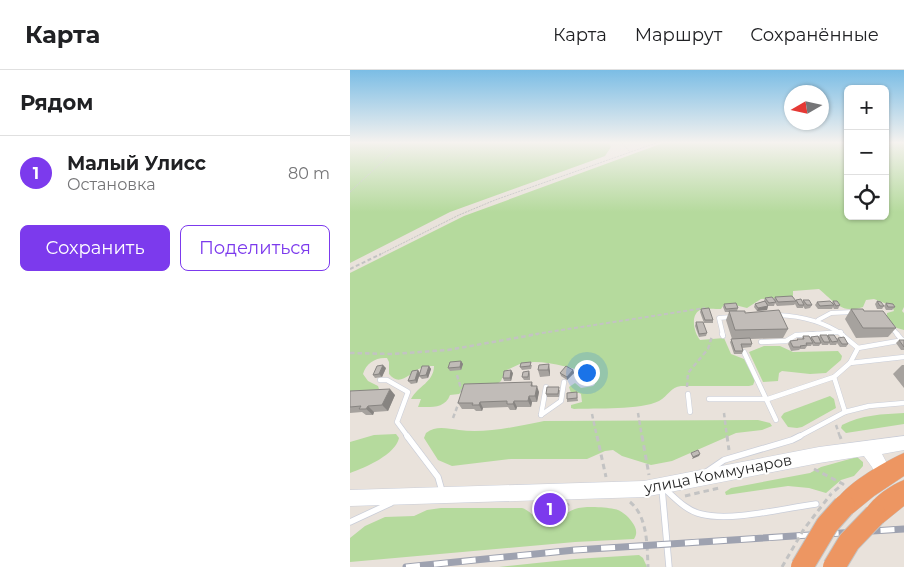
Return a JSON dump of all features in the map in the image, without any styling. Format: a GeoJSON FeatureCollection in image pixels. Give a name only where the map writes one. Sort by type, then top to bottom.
{"type":"FeatureCollection","features":[{"type":"Feature","properties":{"kind":"highway"},"geometry":{"type":"LineString","coordinates":[[802,567],[838,500],[866,488],[895,469]]}},
{"type":"Feature","properties":{"kind":"highway"},"geometry":{"type":"LineString","coordinates":[[834,567],[849,542],[875,515],[904,490]]}},
{"type":"Feature","properties":{"kind":"main road","name":"улица Коммунаров"},"geometry":{"type":"LineString","coordinates":[[350,498],[570,492],[656,484],[703,479],[769,464],[904,443]]}},
{"type":"Feature","properties":{"kind":"main road"},"geometry":{"type":"LineString","coordinates":[[867,448],[878,461],[895,469]]}},
{"type":"Feature","properties":{"kind":"lane"},"geometry":{"type":"LineString","coordinates":[[818,320],[831,313],[858,312]]}},
{"type":"Feature","properties":{"kind":"lane"},"geometry":{"type":"LineString","coordinates":[[771,316],[799,316],[818,320],[840,332],[858,348]]}},
{"type":"Feature","properties":{"kind":"lane"},"geometry":{"type":"LineString","coordinates":[[723,336],[719,321],[722,317],[735,317]]}},
{"type":"Feature","properties":{"kind":"lane"},"geometry":{"type":"LineString","coordinates":[[885,321],[903,340]]}},
{"type":"Feature","properties":{"kind":"lane"},"geometry":{"type":"LineString","coordinates":[[761,342],[786,341],[796,335],[840,332]]}},
{"type":"Feature","properties":{"kind":"lane"},"geometry":{"type":"LineString","coordinates":[[858,348],[903,340]]}},
{"type":"Feature","properties":{"kind":"lane"},"geometry":{"type":"LineString","coordinates":[[709,399],[768,399],[834,377],[850,363],[858,348]]}},
{"type":"Feature","properties":{"kind":"lane"},"geometry":{"type":"LineString","coordinates":[[744,352],[768,399],[776,420]]}},
{"type":"Feature","properties":{"kind":"lane"},"geometry":{"type":"LineString","coordinates":[[850,363],[904,356]]}},
{"type":"Feature","properties":{"kind":"lane"},"geometry":{"type":"LineString","coordinates":[[834,377],[845,412]]}},
{"type":"Feature","properties":{"kind":"lane"},"geometry":{"type":"LineString","coordinates":[[380,380],[387,380],[408,392],[397,422],[438,477],[443,496]]}},
{"type":"Feature","properties":{"kind":"lane"},"geometry":{"type":"LineString","coordinates":[[546,387],[541,415],[561,401],[564,382]]}},
{"type":"Feature","properties":{"kind":"lane"},"geometry":{"type":"LineString","coordinates":[[688,394],[690,412]]}},
{"type":"Feature","properties":{"kind":"lane"},"geometry":{"type":"LineString","coordinates":[[703,479],[713,466],[730,458],[792,440],[845,412],[870,406],[904,403]]}},
{"type":"Feature","properties":{"kind":"lane"},"geometry":{"type":"LineString","coordinates":[[656,484],[687,507],[701,514],[722,515],[816,504]]}},
{"type":"Feature","properties":{"kind":"lane"},"geometry":{"type":"LineString","coordinates":[[656,484],[669,567]]}},
{"type":"Feature","properties":{"kind":"lane"},"geometry":{"type":"LineString","coordinates":[[350,522],[379,510],[400,497]]}},
{"type":"Feature","properties":{"kind":"path"},"geometry":{"type":"LineString","coordinates":[[350,192],[377,166]]}},
{"type":"Feature","properties":{"kind":"path"},"geometry":{"type":"LineString","coordinates":[[350,269],[458,215],[590,166]]}},
{"type":"Feature","properties":{"kind":"path"},"geometry":{"type":"LineString","coordinates":[[350,353],[392,354],[448,350],[521,336],[692,309],[708,309],[722,317]]}},
{"type":"Feature","properties":{"kind":"path"},"geometry":{"type":"LineString","coordinates":[[688,394],[686,378],[688,373],[708,349],[712,336]]}},
{"type":"Feature","properties":{"kind":"path"},"geometry":{"type":"LineString","coordinates":[[453,418],[462,391],[457,375]]}},
{"type":"Feature","properties":{"kind":"path"},"geometry":{"type":"LineString","coordinates":[[638,413],[656,484]]}},
{"type":"Feature","properties":{"kind":"path"},"geometry":{"type":"LineString","coordinates":[[724,413],[730,458]]}},
{"type":"Feature","properties":{"kind":"path"},"geometry":{"type":"LineString","coordinates":[[592,414],[608,482]]}},
{"type":"Feature","properties":{"kind":"path"},"geometry":{"type":"LineString","coordinates":[[833,417],[844,451]]}},
{"type":"Feature","properties":{"kind":"path"},"geometry":{"type":"LineString","coordinates":[[782,567],[798,535],[814,512],[838,500],[843,484],[820,472],[809,469]]}},
{"type":"Feature","properties":{"kind":"path"},"geometry":{"type":"LineString","coordinates":[[675,498],[723,487]]}},
{"type":"Feature","properties":{"kind":"path"},"geometry":{"type":"LineString","coordinates":[[626,501],[637,507],[640,515],[648,567]]}},
{"type":"Feature","properties":{"kind":"green space"},"geometry":{"type":"Polygon","coordinates":[[[350,166],[577,166],[450,212],[350,263],[350,166]]]}},
{"type":"Feature","properties":{"kind":"green space"},"geometry":{"type":"Polygon","coordinates":[[[600,166],[844,166],[844,220],[889,220],[889,166],[904,166],[904,307],[902,311],[904,313],[904,330],[897,328],[887,319],[887,313],[894,311],[892,306],[874,299],[866,300],[863,307],[855,309],[843,308],[833,302],[819,289],[793,291],[793,297],[761,299],[747,308],[735,305],[723,306],[721,309],[702,309],[697,312],[694,320],[696,333],[700,340],[724,338],[731,354],[744,359],[755,380],[753,385],[749,386],[681,386],[675,388],[659,401],[651,404],[630,407],[574,409],[571,408],[571,405],[582,402],[581,394],[571,393],[569,387],[575,383],[581,388],[593,386],[595,384],[592,374],[558,365],[531,362],[523,363],[505,371],[501,381],[497,384],[466,387],[459,394],[450,395],[448,400],[441,405],[418,407],[421,399],[411,399],[429,380],[434,366],[423,367],[405,378],[397,380],[389,374],[389,362],[387,358],[383,358],[369,364],[363,374],[368,381],[378,386],[379,389],[375,391],[350,392],[350,273],[464,216],[600,166]]]}},
{"type":"Feature","properties":{"kind":"green space"},"geometry":{"type":"Polygon","coordinates":[[[764,346],[780,346],[793,352],[838,351],[842,356],[841,360],[826,373],[810,374],[782,371],[779,373],[778,381],[763,382],[749,352],[764,346]]]}},
{"type":"Feature","properties":{"kind":"green space"},"geometry":{"type":"Polygon","coordinates":[[[830,396],[834,399],[836,408],[802,427],[788,427],[781,417],[784,413],[830,396]]]}},
{"type":"Feature","properties":{"kind":"green space"},"geometry":{"type":"Polygon","coordinates":[[[904,413],[904,424],[846,433],[841,428],[842,425],[864,417],[904,413]]]}},
{"type":"Feature","properties":{"kind":"green space"},"geometry":{"type":"Polygon","coordinates":[[[758,420],[770,423],[772,426],[762,430],[736,433],[672,461],[651,465],[622,456],[613,450],[605,451],[587,459],[511,459],[452,466],[438,460],[424,438],[426,433],[438,428],[480,431],[544,421],[758,420]]]}},
{"type":"Feature","properties":{"kind":"green space"},"geometry":{"type":"Polygon","coordinates":[[[396,434],[399,438],[392,450],[371,464],[350,473],[350,442],[374,435],[396,434]]]}},
{"type":"Feature","properties":{"kind":"green space"},"geometry":{"type":"Polygon","coordinates":[[[857,457],[863,462],[863,466],[854,476],[841,480],[826,493],[809,488],[788,486],[726,495],[725,492],[731,488],[810,473],[821,467],[857,457]]]}},
{"type":"Feature","properties":{"kind":"green space"},"geometry":{"type":"Polygon","coordinates":[[[441,508],[522,508],[544,522],[552,522],[571,510],[579,508],[610,508],[619,511],[628,518],[635,526],[636,535],[634,539],[575,542],[350,562],[350,538],[365,526],[385,517],[414,516],[427,510],[441,508]]]}},
{"type":"Feature","properties":{"kind":"green space"},"geometry":{"type":"Polygon","coordinates":[[[639,555],[643,558],[647,567],[499,567],[575,559],[639,555]]]}},
{"type":"Feature","properties":{"kind":"building"},"geometry":{"type":"Polygon","coordinates":[[[792,296],[796,301],[778,302],[775,297],[792,296]]]}},
{"type":"Feature","properties":{"kind":"building"},"geometry":{"type":"Polygon","coordinates":[[[772,297],[776,302],[769,303],[765,298],[772,297]]]}},
{"type":"Feature","properties":{"kind":"building"},"geometry":{"type":"Polygon","coordinates":[[[801,299],[804,305],[799,305],[796,300],[801,299]]]}},
{"type":"Feature","properties":{"kind":"building"},"geometry":{"type":"Polygon","coordinates":[[[803,300],[809,300],[812,305],[807,305],[803,300]]]}},
{"type":"Feature","properties":{"kind":"building"},"geometry":{"type":"Polygon","coordinates":[[[765,301],[768,306],[758,308],[755,304],[765,301]]]}},
{"type":"Feature","properties":{"kind":"building"},"geometry":{"type":"Polygon","coordinates":[[[830,301],[834,305],[820,306],[817,302],[830,301]]]}},
{"type":"Feature","properties":{"kind":"building"},"geometry":{"type":"Polygon","coordinates":[[[833,301],[837,301],[840,305],[836,306],[833,301]]]}},
{"type":"Feature","properties":{"kind":"building"},"geometry":{"type":"Polygon","coordinates":[[[877,301],[881,302],[884,306],[880,306],[877,301]]]}},
{"type":"Feature","properties":{"kind":"building"},"geometry":{"type":"Polygon","coordinates":[[[736,303],[738,308],[726,309],[724,304],[736,303]]]}},
{"type":"Feature","properties":{"kind":"building"},"geometry":{"type":"Polygon","coordinates":[[[886,303],[893,304],[895,307],[888,307],[886,303]]]}},
{"type":"Feature","properties":{"kind":"building"},"geometry":{"type":"Polygon","coordinates":[[[709,308],[713,320],[705,320],[701,309],[709,308]]]}},
{"type":"Feature","properties":{"kind":"building"},"geometry":{"type":"Polygon","coordinates":[[[851,309],[883,311],[896,328],[863,328],[851,309]]]}},
{"type":"Feature","properties":{"kind":"building"},"geometry":{"type":"Polygon","coordinates":[[[779,310],[788,329],[735,330],[729,311],[745,311],[745,313],[779,310]]]}},
{"type":"Feature","properties":{"kind":"building"},"geometry":{"type":"Polygon","coordinates":[[[696,322],[703,322],[707,333],[699,334],[696,322]]]}},
{"type":"Feature","properties":{"kind":"building"},"geometry":{"type":"Polygon","coordinates":[[[820,335],[827,335],[830,342],[824,342],[820,335]]]}},
{"type":"Feature","properties":{"kind":"building"},"geometry":{"type":"Polygon","coordinates":[[[828,335],[834,335],[838,341],[832,342],[828,335]]]}},
{"type":"Feature","properties":{"kind":"building"},"geometry":{"type":"Polygon","coordinates":[[[803,336],[809,336],[813,343],[806,343],[807,345],[801,347],[793,347],[790,341],[804,339],[803,336]]]}},
{"type":"Feature","properties":{"kind":"building"},"geometry":{"type":"Polygon","coordinates":[[[818,336],[821,343],[815,343],[811,337],[818,336]]]}},
{"type":"Feature","properties":{"kind":"building"},"geometry":{"type":"Polygon","coordinates":[[[844,337],[848,344],[842,344],[838,338],[844,337]]]}},
{"type":"Feature","properties":{"kind":"building"},"geometry":{"type":"Polygon","coordinates":[[[750,338],[752,344],[741,344],[743,351],[735,351],[731,339],[750,338]]]}},
{"type":"Feature","properties":{"kind":"building"},"geometry":{"type":"Polygon","coordinates":[[[899,340],[904,340],[904,347],[899,340]]]}},
{"type":"Feature","properties":{"kind":"building"},"geometry":{"type":"Polygon","coordinates":[[[461,361],[460,367],[448,368],[450,362],[461,361]]]}},
{"type":"Feature","properties":{"kind":"building"},"geometry":{"type":"Polygon","coordinates":[[[531,362],[530,366],[520,367],[521,363],[531,362]]]}},
{"type":"Feature","properties":{"kind":"building"},"geometry":{"type":"Polygon","coordinates":[[[549,364],[548,370],[538,370],[539,365],[549,364]]]}},
{"type":"Feature","properties":{"kind":"building"},"geometry":{"type":"Polygon","coordinates":[[[383,365],[379,374],[373,375],[377,366],[383,365]]]}},
{"type":"Feature","properties":{"kind":"building"},"geometry":{"type":"Polygon","coordinates":[[[422,366],[429,366],[426,375],[419,376],[422,366]]]}},
{"type":"Feature","properties":{"kind":"building"},"geometry":{"type":"Polygon","coordinates":[[[566,366],[573,370],[567,377],[560,373],[566,366]]]}},
{"type":"Feature","properties":{"kind":"building"},"geometry":{"type":"Polygon","coordinates":[[[418,370],[415,380],[408,381],[412,371],[418,370]]]}},
{"type":"Feature","properties":{"kind":"building"},"geometry":{"type":"Polygon","coordinates":[[[511,370],[510,378],[503,378],[504,371],[511,370]]]}},
{"type":"Feature","properties":{"kind":"building"},"geometry":{"type":"Polygon","coordinates":[[[529,371],[528,377],[522,377],[523,372],[529,371]]]}},
{"type":"Feature","properties":{"kind":"building"},"geometry":{"type":"Polygon","coordinates":[[[591,374],[592,381],[582,382],[582,375],[591,374]]]}},
{"type":"Feature","properties":{"kind":"building"},"geometry":{"type":"Polygon","coordinates":[[[532,382],[531,386],[537,386],[535,396],[529,396],[528,401],[514,401],[513,404],[507,404],[507,401],[480,402],[479,405],[458,403],[464,384],[532,382]]]}},
{"type":"Feature","properties":{"kind":"building"},"geometry":{"type":"Polygon","coordinates":[[[547,387],[559,387],[558,394],[546,394],[547,387]]]}},
{"type":"Feature","properties":{"kind":"building"},"geometry":{"type":"Polygon","coordinates":[[[390,389],[382,405],[368,406],[366,409],[359,409],[361,406],[350,407],[350,391],[390,389]]]}},
{"type":"Feature","properties":{"kind":"building"},"geometry":{"type":"Polygon","coordinates":[[[577,392],[577,398],[567,399],[567,393],[577,392]]]}},
{"type":"Feature","properties":{"kind":"building"},"geometry":{"type":"Polygon","coordinates":[[[698,450],[700,454],[693,457],[691,453],[698,450]]]}},
{"type":"Feature","properties":{"kind":"building"},"geometry":{"type":"Polygon","coordinates":[[[554,509],[553,515],[541,516],[542,510],[554,509]]]}},
{"type":"Feature","properties":{"kind":"railway"},"geometry":{"type":"LineString","coordinates":[[406,567],[575,550],[904,529]]}},
{"type":"Feature","properties":{"kind":"place","name":"Малый Улисс"},"geometry":{"type":"Point","coordinates":[550,509]}}]}
